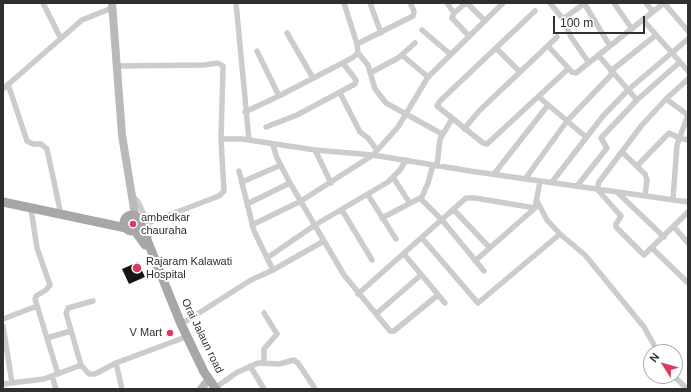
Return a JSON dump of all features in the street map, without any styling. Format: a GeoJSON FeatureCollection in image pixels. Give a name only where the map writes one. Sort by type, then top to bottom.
{"type":"FeatureCollection","features":[{"type":"Feature","properties":{"kind":"main road"},"geometry":{"type":"LineString","coordinates":[[3,198],[111,221],[125,225],[130,232],[141,226],[147,250],[180,325],[183,338],[210,386]]}},
{"type":"Feature","properties":{"kind":"main road"},"geometry":{"type":"LineString","coordinates":[[3,202],[31,209],[125,225]]}},
{"type":"Feature","properties":{"kind":"main road"},"geometry":{"type":"LineString","coordinates":[[125,225],[127,217],[135,215]]}},
{"type":"Feature","properties":{"kind":"main road","name":"Orai Jalaun road"},"geometry":{"type":"LineString","coordinates":[[135,215],[140,220],[141,226],[149,242],[180,325],[210,386]]}},
{"type":"Feature","properties":{"kind":"street"},"geometry":{"type":"LineString","coordinates":[[43,3],[60,37]]}},
{"type":"Feature","properties":{"kind":"street"},"geometry":{"type":"LineString","coordinates":[[236,3],[248,140]]}},
{"type":"Feature","properties":{"kind":"street"},"geometry":{"type":"LineString","coordinates":[[344,3],[357,44],[358,53],[364,58],[375,89],[381,98],[386,103],[406,115],[442,134]]}},
{"type":"Feature","properties":{"kind":"street"},"geometry":{"type":"LineString","coordinates":[[370,3],[380,33]]}},
{"type":"Feature","properties":{"kind":"street"},"geometry":{"type":"LineString","coordinates":[[357,44],[413,16],[414,11],[410,3]]}},
{"type":"Feature","properties":{"kind":"street"},"geometry":{"type":"LineString","coordinates":[[447,3],[454,13]]}},
{"type":"Feature","properties":{"kind":"street"},"geometry":{"type":"LineString","coordinates":[[469,36],[453,20],[454,13],[466,3],[485,21]]}},
{"type":"Feature","properties":{"kind":"street"},"geometry":{"type":"LineString","coordinates":[[550,3],[563,19],[571,37],[589,63]]}},
{"type":"Feature","properties":{"kind":"street"},"geometry":{"type":"LineString","coordinates":[[563,19],[585,3],[593,21],[610,46]]}},
{"type":"Feature","properties":{"kind":"street"},"geometry":{"type":"LineString","coordinates":[[614,3],[632,29]]}},
{"type":"Feature","properties":{"kind":"street"},"geometry":{"type":"LineString","coordinates":[[646,3],[653,12]]}},
{"type":"Feature","properties":{"kind":"street"},"geometry":{"type":"LineString","coordinates":[[548,46],[574,74],[664,3],[688,30]]}},
{"type":"Feature","properties":{"kind":"street"},"geometry":{"type":"LineString","coordinates":[[252,225],[301,201],[331,183],[375,152],[398,127],[428,77],[501,4]]}},
{"type":"Feature","properties":{"kind":"street"},"geometry":{"type":"LineString","coordinates":[[3,89],[60,37],[82,20],[112,6],[122,135],[135,215]]}},
{"type":"Feature","properties":{"kind":"street"},"geometry":{"type":"LineString","coordinates":[[535,11],[438,104],[439,108],[464,129],[483,143],[487,144],[568,69]]}},
{"type":"Feature","properties":{"kind":"street"},"geometry":{"type":"LineString","coordinates":[[643,20],[688,71]]}},
{"type":"Feature","properties":{"kind":"street"},"geometry":{"type":"LineString","coordinates":[[422,30],[450,54]]}},
{"type":"Feature","properties":{"kind":"street"},"geometry":{"type":"LineString","coordinates":[[288,33],[313,78]]}},
{"type":"Feature","properties":{"kind":"street"},"geometry":{"type":"LineString","coordinates":[[525,179],[567,121],[612,72],[656,35]]}},
{"type":"Feature","properties":{"kind":"street"},"geometry":{"type":"LineString","coordinates":[[464,129],[557,37]]}},
{"type":"Feature","properties":{"kind":"street"},"geometry":{"type":"LineString","coordinates":[[552,182],[586,137],[628,90],[688,39]]}},
{"type":"Feature","properties":{"kind":"street"},"geometry":{"type":"LineString","coordinates":[[370,73],[378,70],[402,55],[415,43]]}},
{"type":"Feature","properties":{"kind":"street"},"geometry":{"type":"LineString","coordinates":[[496,48],[520,72]]}},
{"type":"Feature","properties":{"kind":"street"},"geometry":{"type":"LineString","coordinates":[[257,51],[279,96]]}},
{"type":"Feature","properties":{"kind":"street"},"geometry":{"type":"LineString","coordinates":[[245,112],[343,63],[358,53]]}},
{"type":"Feature","properties":{"kind":"street"},"geometry":{"type":"LineString","coordinates":[[402,55],[428,77]]}},
{"type":"Feature","properties":{"kind":"street"},"geometry":{"type":"LineString","coordinates":[[598,55],[636,100]]}},
{"type":"Feature","properties":{"kind":"street"},"geometry":{"type":"LineString","coordinates":[[577,186],[607,148],[602,138],[636,100],[680,62]]}},
{"type":"Feature","properties":{"kind":"street"},"geometry":{"type":"LineString","coordinates":[[266,127],[297,115],[356,83],[356,80],[343,63]]}},
{"type":"Feature","properties":{"kind":"street"},"geometry":{"type":"LineString","coordinates":[[116,66],[221,64],[223,69],[221,139],[224,187],[222,194],[141,226],[141,206],[132,195]]}},
{"type":"Feature","properties":{"kind":"street"},"geometry":{"type":"LineString","coordinates":[[597,189],[599,182],[646,121],[666,99],[688,79]]}},
{"type":"Feature","properties":{"kind":"street"},"geometry":{"type":"LineString","coordinates":[[8,84],[28,141],[33,144],[41,144],[47,149],[60,210]]}},
{"type":"Feature","properties":{"kind":"street"},"geometry":{"type":"LineString","coordinates":[[340,93],[360,132],[368,138],[375,152]]}},
{"type":"Feature","properties":{"kind":"street"},"geometry":{"type":"LineString","coordinates":[[539,97],[586,137]]}},
{"type":"Feature","properties":{"kind":"street"},"geometry":{"type":"LineString","coordinates":[[666,99],[688,115],[679,138],[673,199]]}},
{"type":"Feature","properties":{"kind":"street"},"geometry":{"type":"LineString","coordinates":[[494,174],[548,105]]}},
{"type":"Feature","properties":{"kind":"street"},"geometry":{"type":"LineString","coordinates":[[421,199],[435,165],[442,134],[452,119]]}},
{"type":"Feature","properties":{"kind":"street"},"geometry":{"type":"LineString","coordinates":[[637,166],[669,133],[679,138],[688,140]]}},
{"type":"Feature","properties":{"kind":"street"},"geometry":{"type":"LineString","coordinates":[[221,139],[248,140],[273,145],[315,150],[375,152],[406,160],[435,165],[688,202]]}},
{"type":"Feature","properties":{"kind":"street"},"geometry":{"type":"LineString","coordinates":[[273,145],[290,183],[344,275],[358,294],[390,331],[394,331],[438,295]]}},
{"type":"Feature","properties":{"kind":"street"},"geometry":{"type":"LineString","coordinates":[[315,150],[331,183]]}},
{"type":"Feature","properties":{"kind":"street"},"geometry":{"type":"LineString","coordinates":[[622,152],[647,177],[645,196]]}},
{"type":"Feature","properties":{"kind":"street"},"geometry":{"type":"LineString","coordinates":[[267,258],[316,225],[368,195],[393,177],[406,160]]}},
{"type":"Feature","properties":{"kind":"street"},"geometry":{"type":"LineString","coordinates":[[242,182],[281,164]]}},
{"type":"Feature","properties":{"kind":"street"},"geometry":{"type":"LineString","coordinates":[[239,171],[252,225],[273,270]]}},
{"type":"Feature","properties":{"kind":"street"},"geometry":{"type":"LineString","coordinates":[[393,177],[409,202]]}},
{"type":"Feature","properties":{"kind":"street"},"geometry":{"type":"LineString","coordinates":[[475,261],[535,208],[540,181]]}},
{"type":"Feature","properties":{"kind":"street"},"geometry":{"type":"LineString","coordinates":[[247,204],[290,183]]}},
{"type":"Feature","properties":{"kind":"street"},"geometry":{"type":"LineString","coordinates":[[597,189],[621,216],[616,224],[616,227],[642,254],[647,254],[688,212]]}},
{"type":"Feature","properties":{"kind":"street"},"geometry":{"type":"LineString","coordinates":[[617,192],[664,237]]}},
{"type":"Feature","properties":{"kind":"street"},"geometry":{"type":"LineString","coordinates":[[368,195],[396,239]]}},
{"type":"Feature","properties":{"kind":"street"},"geometry":{"type":"LineString","coordinates":[[382,218],[409,202],[418,198],[421,199],[442,220],[484,271]]}},
{"type":"Feature","properties":{"kind":"street"},"geometry":{"type":"LineString","coordinates":[[358,294],[468,198],[535,208]]}},
{"type":"Feature","properties":{"kind":"street"},"geometry":{"type":"LineString","coordinates":[[537,201],[547,220],[594,265],[644,327],[654,344]]}},
{"type":"Feature","properties":{"kind":"street"},"geometry":{"type":"LineString","coordinates":[[31,209],[37,248],[50,285],[46,290],[36,296],[36,306],[55,375],[56,389]]}},
{"type":"Feature","properties":{"kind":"street"},"geometry":{"type":"LineString","coordinates":[[342,210],[372,260]]}},
{"type":"Feature","properties":{"kind":"street"},"geometry":{"type":"LineString","coordinates":[[454,210],[490,248]]}},
{"type":"Feature","properties":{"kind":"street"},"geometry":{"type":"LineString","coordinates":[[674,227],[688,243]]}},
{"type":"Feature","properties":{"kind":"street"},"geometry":{"type":"LineString","coordinates":[[422,238],[478,303],[560,234]]}},
{"type":"Feature","properties":{"kind":"street"},"geometry":{"type":"LineString","coordinates":[[180,325],[245,284],[324,241]]}},
{"type":"Feature","properties":{"kind":"street"},"geometry":{"type":"LineString","coordinates":[[652,249],[688,283]]}},
{"type":"Feature","properties":{"kind":"street"},"geometry":{"type":"LineString","coordinates":[[404,254],[445,303]]}},
{"type":"Feature","properties":{"kind":"street"},"geometry":{"type":"LineString","coordinates":[[376,314],[421,275]]}},
{"type":"Feature","properties":{"kind":"street"},"geometry":{"type":"LineString","coordinates":[[93,301],[66,310],[81,365],[86,373],[92,375],[116,363],[183,338]]}},
{"type":"Feature","properties":{"kind":"street"},"geometry":{"type":"LineString","coordinates":[[3,319],[36,306]]}},
{"type":"Feature","properties":{"kind":"street"},"geometry":{"type":"LineString","coordinates":[[264,313],[276,334],[264,349],[264,363]]}},
{"type":"Feature","properties":{"kind":"street"},"geometry":{"type":"LineString","coordinates":[[3,328],[14,383],[17,389]]}},
{"type":"Feature","properties":{"kind":"street"},"geometry":{"type":"LineString","coordinates":[[46,338],[71,331]]}},
{"type":"Feature","properties":{"kind":"street"},"geometry":{"type":"LineString","coordinates":[[210,386],[250,366],[264,363],[278,364],[296,360],[314,387]]}},
{"type":"Feature","properties":{"kind":"street"},"geometry":{"type":"LineString","coordinates":[[116,363],[122,389]]}},
{"type":"Feature","properties":{"kind":"street"},"geometry":{"type":"LineString","coordinates":[[3,384],[35,381],[81,365]]}},
{"type":"Feature","properties":{"kind":"street"},"geometry":{"type":"LineString","coordinates":[[250,366],[264,389]]}},
{"type":"Feature","properties":{"kind":"building"},"geometry":{"type":"Polygon","coordinates":[[[138,262],[145,277],[129,284],[122,269],[138,262]]]}},
{"type":"Feature","properties":{"kind":"place","name":"ambedkar chauraha"},"geometry":{"type":"Point","coordinates":[133,224]}},
{"type":"Feature","properties":{"kind":"place","name":"Rajaram Kalawati Hospital"},"geometry":{"type":"Point","coordinates":[137,268]}},
{"type":"Feature","properties":{"kind":"place","name":"V Mart"},"geometry":{"type":"Point","coordinates":[170,333]}}]}
